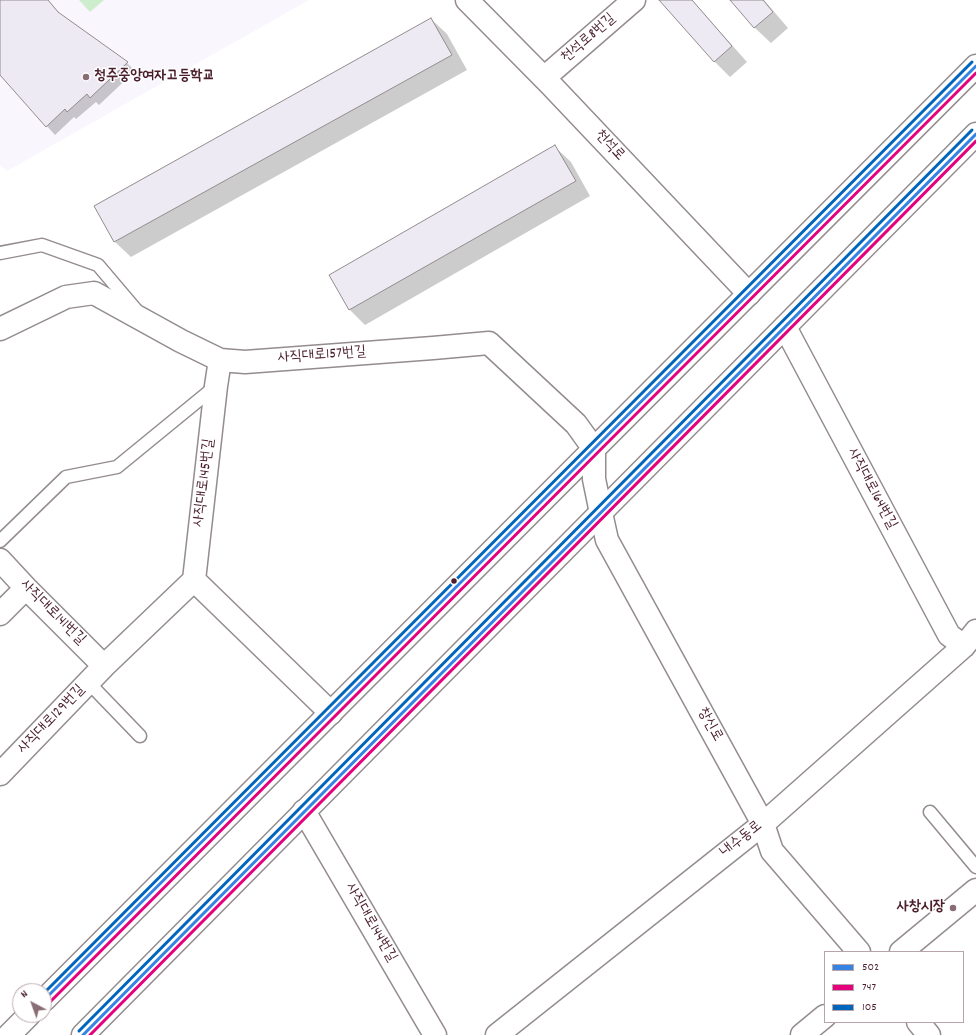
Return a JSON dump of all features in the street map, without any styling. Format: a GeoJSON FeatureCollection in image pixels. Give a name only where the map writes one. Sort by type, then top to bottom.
{"type":"FeatureCollection","features":[{"type":"Feature","properties":{"kind":"street","name":"천석로"},"geometry":{"type":"LineString","coordinates":[[467,0],[544,78],[749,294]]}},
{"type":"Feature","properties":{"kind":"street","name":"천석로8번길"},"geometry":{"type":"LineString","coordinates":[[544,78],[634,0]]}},
{"type":"Feature","properties":{"kind":"street"},"geometry":{"type":"LineString","coordinates":[[52,992],[976,66]]}},
{"type":"Feature","properties":{"kind":"street"},"geometry":{"type":"LineString","coordinates":[[83,1035],[976,134]]}},
{"type":"Feature","properties":{"kind":"street","name":"사직대로157번길"},"geometry":{"type":"LineString","coordinates":[[0,329],[66,297],[94,293],[181,342],[220,360],[245,362],[489,343],[576,424],[594,449]]}},
{"type":"Feature","properties":{"kind":"street","name":"사직대로164번길"},"geometry":{"type":"LineString","coordinates":[[785,327],[949,635],[970,639]]}},
{"type":"Feature","properties":{"kind":"street","name":"사직대로145번길"},"geometry":{"type":"LineString","coordinates":[[194,580],[220,360]]}},
{"type":"Feature","properties":{"kind":"street","name":"창신로"},"geometry":{"type":"LineString","coordinates":[[594,449],[594,479],[600,513],[607,540],[763,824],[772,851],[858,951]]}},
{"type":"Feature","properties":{"kind":"street","name":"사직대로141번길"},"geometry":{"type":"LineString","coordinates":[[0,560],[104,666]]}},
{"type":"Feature","properties":{"kind":"street"},"geometry":{"type":"LineString","coordinates":[[104,666],[194,580],[331,713]]}},
{"type":"Feature","properties":{"kind":"street"},"geometry":{"type":"LineString","coordinates":[[0,614],[26,588]]}},
{"type":"Feature","properties":{"kind":"street","name":"내수동로"},"geometry":{"type":"LineString","coordinates":[[497,1035],[763,824],[970,639]]}},
{"type":"Feature","properties":{"kind":"street","name":"사직대로129번길"},"geometry":{"type":"LineString","coordinates":[[0,774],[104,666]]}},
{"type":"Feature","properties":{"kind":"street","name":"사직대로144번길"},"geometry":{"type":"LineString","coordinates":[[304,811],[434,1035]]}},
{"type":"Feature","properties":{"kind":"street"},"geometry":{"type":"LineString","coordinates":[[902,951],[976,890]]}},
{"type":"Feature","properties":{"kind":"street"},"geometry":{"type":"LineString","coordinates":[[802,1035],[824,1017]]}},
{"type":"Feature","properties":{"kind":"street"},"geometry":{"type":"LineString","coordinates":[[9,1035],[21,1023]]}},
{"type":"Feature","properties":{"kind":"street"},"geometry":{"type":"LineString","coordinates":[[919,1023],[929,1035]]}},
{"type":"Feature","properties":{"kind":"lane"},"geometry":{"type":"LineString","coordinates":[[0,253],[42,245],[98,265],[147,322]]}},
{"type":"Feature","properties":{"kind":"lane"},"geometry":{"type":"LineString","coordinates":[[0,541],[66,477],[117,467],[216,386]]}},
{"type":"Feature","properties":{"kind":"lane"},"geometry":{"type":"LineString","coordinates":[[88,682],[140,736]]}},
{"type":"Feature","properties":{"kind":"lane"},"geometry":{"type":"LineString","coordinates":[[930,812],[976,867]]}},
{"type":"Feature","properties":{"kind":"shaded area","name":"청주중앙여자고등학교"},"geometry":{"type":"Polygon","coordinates":[[[0,0],[309,0],[7,171],[0,165],[0,0]]]}},
{"type":"Feature","properties":{"kind":"green space"},"geometry":{"type":"Polygon","coordinates":[[[79,0],[104,0],[90,12],[79,0]]]}},
{"type":"Feature","properties":{"kind":"building"},"geometry":{"type":"Polygon","coordinates":[[[0,0],[48,0],[58,12],[128,62],[90,98],[87,94],[67,112],[65,109],[46,127],[0,75],[0,0]]]}},
{"type":"Feature","properties":{"kind":"building"},"geometry":{"type":"Polygon","coordinates":[[[659,0],[692,0],[732,46],[714,62],[659,0]]]}},
{"type":"Feature","properties":{"kind":"building"},"geometry":{"type":"Polygon","coordinates":[[[730,0],[763,0],[773,12],[754,28],[730,0]]]}},
{"type":"Feature","properties":{"kind":"building"},"geometry":{"type":"Polygon","coordinates":[[[431,18],[452,55],[114,242],[94,206],[431,18]]]}},
{"type":"Feature","properties":{"kind":"building"},"geometry":{"type":"Polygon","coordinates":[[[555,145],[576,181],[349,310],[329,275],[555,145]]]}},
{"type":"Feature","properties":{"kind":"transit line","name":"105"},"geometry":{"type":"LineString","coordinates":[[52,985],[972,62]]}},
{"type":"Feature","properties":{"kind":"transit line","name":"502"},"geometry":{"type":"LineString","coordinates":[[52,992],[976,66]]}},
{"type":"Feature","properties":{"kind":"transit line","name":"747"},"geometry":{"type":"LineString","coordinates":[[52,1000],[976,73]]}},
{"type":"Feature","properties":{"kind":"transit line","name":"105"},"geometry":{"type":"LineString","coordinates":[[79,1031],[972,130]]}},
{"type":"Feature","properties":{"kind":"transit line","name":"502"},"geometry":{"type":"LineString","coordinates":[[83,1035],[976,134]]}},
{"type":"Feature","properties":{"kind":"transit line","name":"747"},"geometry":{"type":"LineString","coordinates":[[90,1035],[976,141]]}},
{"type":"Feature","properties":{"kind":"place","name":"청주중앙여자고등학교"},"geometry":{"type":"Point","coordinates":[86,77]}},
{"type":"Feature","properties":{"kind":"place","name":"사창시장"},"geometry":{"type":"Point","coordinates":[953,908]}}]}
